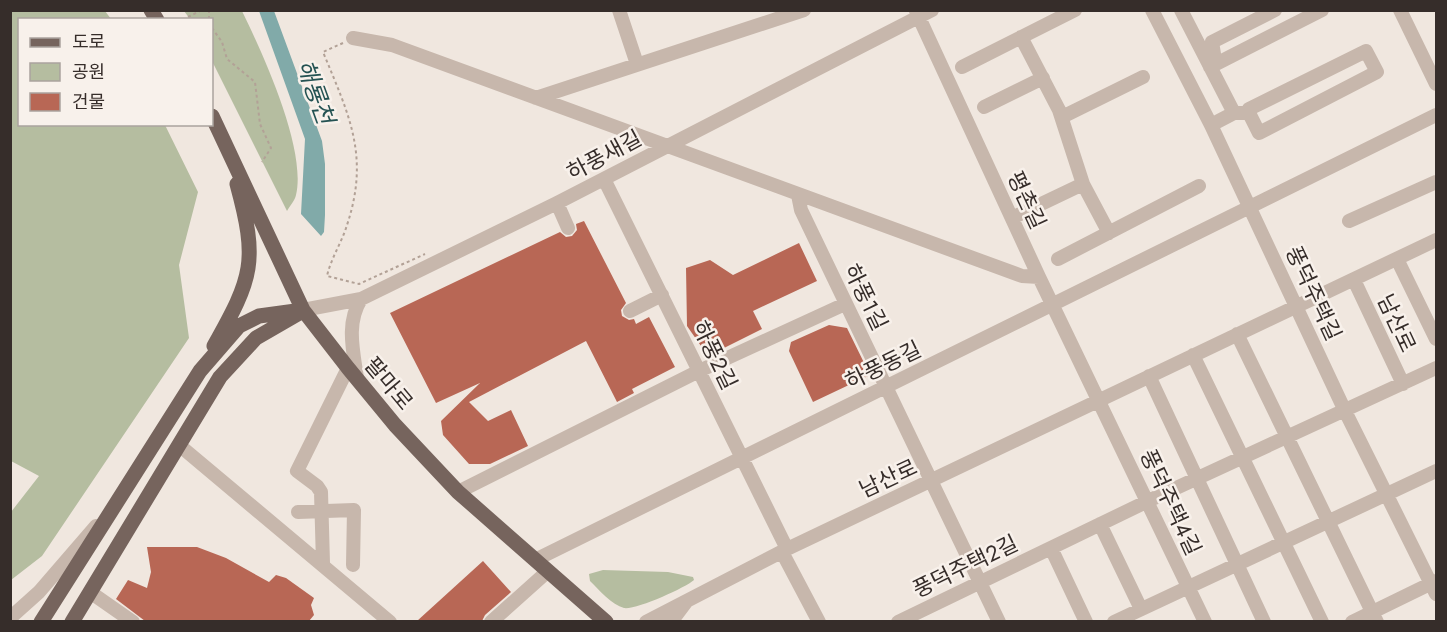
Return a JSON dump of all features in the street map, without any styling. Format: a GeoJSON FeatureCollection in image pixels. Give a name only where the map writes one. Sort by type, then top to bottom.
{"type":"FeatureCollection","features":[{"type":"Feature","properties":{"kind":"main road","name":"팔마로"},"geometry":{"type":"LineString","coordinates":[[213,118],[303,310],[353,374],[395,425],[458,492],[606,621]]}},
{"type":"Feature","properties":{"kind":"main road"},"geometry":{"type":"LineString","coordinates":[[41,621],[200,371],[247,283],[250,262],[247,225],[227,147]]}},
{"type":"Feature","properties":{"kind":"main road"},"geometry":{"type":"LineString","coordinates":[[200,371],[239,326],[259,316],[303,310]]}},
{"type":"Feature","properties":{"kind":"main road"},"geometry":{"type":"LineString","coordinates":[[72,621],[220,377],[256,338],[303,310]]}},
{"type":"Feature","properties":{"kind":"street"},"geometry":{"type":"LineString","coordinates":[[619,10],[637,64]]}},
{"type":"Feature","properties":{"kind":"street"},"geometry":{"type":"LineString","coordinates":[[536,98],[804,10]]}},
{"type":"Feature","properties":{"kind":"street","name":"하풍새길"},"geometry":{"type":"LineString","coordinates":[[303,310],[362,299],[604,179],[917,14],[932,10]]}},
{"type":"Feature","properties":{"kind":"street"},"geometry":{"type":"LineString","coordinates":[[962,67],[1075,10]]}},
{"type":"Feature","properties":{"kind":"street","name":"풍덕주택길"},"geometry":{"type":"LineString","coordinates":[[1152,10],[1211,125],[1386,495],[1435,586]]}},
{"type":"Feature","properties":{"kind":"street"},"geometry":{"type":"LineString","coordinates":[[1181,10],[1234,113]]}},
{"type":"Feature","properties":{"kind":"street"},"geometry":{"type":"LineString","coordinates":[[1210,67],[1214,54],[1212,42],[1275,10]]}},
{"type":"Feature","properties":{"kind":"street"},"geometry":{"type":"LineString","coordinates":[[1210,67],[1322,10]]}},
{"type":"Feature","properties":{"kind":"street"},"geometry":{"type":"LineString","coordinates":[[1400,10],[1437,84]]}},
{"type":"Feature","properties":{"kind":"street","name":"평촌길"},"geometry":{"type":"LineString","coordinates":[[917,14],[1039,276],[1100,400]]}},
{"type":"Feature","properties":{"kind":"street"},"geometry":{"type":"LineString","coordinates":[[1021,37],[1062,117],[1083,184],[1109,233]]}},
{"type":"Feature","properties":{"kind":"street"},"geometry":{"type":"LineString","coordinates":[[353,38],[392,45],[1022,276],[1039,276]]}},
{"type":"Feature","properties":{"kind":"street"},"geometry":{"type":"LineString","coordinates":[[1366,51],[1377,72],[1259,133],[1249,113],[1249,109],[1366,51]]}},
{"type":"Feature","properties":{"kind":"street"},"geometry":{"type":"LineString","coordinates":[[1062,117],[1143,77]]}},
{"type":"Feature","properties":{"kind":"street"},"geometry":{"type":"LineString","coordinates":[[984,107],[1043,78]]}},
{"type":"Feature","properties":{"kind":"street"},"geometry":{"type":"LineString","coordinates":[[1211,125],[1234,113],[1249,113]]}},
{"type":"Feature","properties":{"kind":"street","name":"하풍동길"},"geometry":{"type":"LineString","coordinates":[[535,560],[1437,115]]}},
{"type":"Feature","properties":{"kind":"street","name":"하풍2길"},"geometry":{"type":"LineString","coordinates":[[604,179],[743,458],[819,621]]}},
{"type":"Feature","properties":{"kind":"street"},"geometry":{"type":"LineString","coordinates":[[1349,221],[1437,182]]}},
{"type":"Feature","properties":{"kind":"street"},"geometry":{"type":"LineString","coordinates":[[1012,218],[1083,184]]}},
{"type":"Feature","properties":{"kind":"street"},"geometry":{"type":"LineString","coordinates":[[1058,259],[1199,186]]}},
{"type":"Feature","properties":{"kind":"street","name":"하풍1길"},"geometry":{"type":"LineString","coordinates":[[798,195],[801,210],[845,304],[999,621]]}},
{"type":"Feature","properties":{"kind":"street"},"geometry":{"type":"LineString","coordinates":[[557,203],[568,228]]}},
{"type":"Feature","properties":{"kind":"street","name":"남산로"},"geometry":{"type":"LineString","coordinates":[[646,621],[784,550],[1437,240]]}},
{"type":"Feature","properties":{"kind":"street","name":"남산로"},"geometry":{"type":"LineString","coordinates":[[1397,259],[1437,339]]}},
{"type":"Feature","properties":{"kind":"street","name":"남산로"},"geometry":{"type":"LineString","coordinates":[[1354,280],[1403,384]]}},
{"type":"Feature","properties":{"kind":"street"},"geometry":{"type":"LineString","coordinates":[[630,311],[662,296]]}},
{"type":"Feature","properties":{"kind":"street"},"geometry":{"type":"LineString","coordinates":[[323,563],[321,492],[317,486],[297,471],[353,374],[352,324],[354,312],[362,299]]}},
{"type":"Feature","properties":{"kind":"street"},"geometry":{"type":"LineString","coordinates":[[458,492],[699,371],[845,304]]}},
{"type":"Feature","properties":{"kind":"street"},"geometry":{"type":"LineString","coordinates":[[1237,334],[1374,617]]}},
{"type":"Feature","properties":{"kind":"street"},"geometry":{"type":"LineString","coordinates":[[1193,355],[1322,621]]}},
{"type":"Feature","properties":{"kind":"street","name":"풍덕주택2길"},"geometry":{"type":"LineString","coordinates":[[898,621],[1197,478],[1437,368]]}},
{"type":"Feature","properties":{"kind":"street"},"geometry":{"type":"LineString","coordinates":[[1149,376],[1264,621]]}},
{"type":"Feature","properties":{"kind":"street","name":"풍덕주택4길"},"geometry":{"type":"LineString","coordinates":[[1100,400],[1205,621]]}},
{"type":"Feature","properties":{"kind":"street"},"geometry":{"type":"LineString","coordinates":[[179,445],[390,621]]}},
{"type":"Feature","properties":{"kind":"street"},"geometry":{"type":"LineString","coordinates":[[1114,621],[1437,471]]}},
{"type":"Feature","properties":{"kind":"street"},"geometry":{"type":"LineString","coordinates":[[10,618],[39,592],[114,504]]}},
{"type":"Feature","properties":{"kind":"street"},"geometry":{"type":"LineString","coordinates":[[298,512],[354,510],[353,565]]}},
{"type":"Feature","properties":{"kind":"street"},"geometry":{"type":"LineString","coordinates":[[1101,524],[1142,609]]}},
{"type":"Feature","properties":{"kind":"street","name":"풍덕주택2길"},"geometry":{"type":"LineString","coordinates":[[1051,548],[1086,621]]}},
{"type":"Feature","properties":{"kind":"street"},"geometry":{"type":"LineString","coordinates":[[491,621],[548,571]]}},
{"type":"Feature","properties":{"kind":"street"},"geometry":{"type":"LineString","coordinates":[[1352,621],[1374,617],[1435,586]]}},
{"type":"Feature","properties":{"kind":"street"},"geometry":{"type":"LineString","coordinates":[[90,592],[133,621]]}},
{"type":"Feature","properties":{"kind":"street"},"geometry":{"type":"LineString","coordinates":[[671,621],[691,596]]}},
{"type":"Feature","properties":{"kind":"path"},"geometry":{"type":"LineString","coordinates":[[188,17],[202,10]]}},
{"type":"Feature","properties":{"kind":"path"},"geometry":{"type":"LineString","coordinates":[[213,29],[222,42],[227,58],[251,77],[257,87],[260,124],[271,148],[262,162]]}},
{"type":"Feature","properties":{"kind":"path"},"geometry":{"type":"LineString","coordinates":[[353,38],[323,52],[346,107],[357,147],[358,171],[347,226],[327,276],[359,284],[420,254],[432,254]]}},
{"type":"Feature","properties":{"kind":"green space"},"geometry":{"type":"Polygon","coordinates":[[[11,10],[105,11],[110,18],[18,18],[18,126],[165,126],[198,192],[179,265],[189,338],[42,556],[11,580],[11,512],[39,476],[11,461],[11,10]]]}},
{"type":"Feature","properties":{"kind":"green space"},"geometry":{"type":"Polygon","coordinates":[[[184,11],[242,11],[281,101],[295,153],[298,176],[296,195],[287,211],[213,63],[213,18],[189,18],[184,11]]]}},
{"type":"Feature","properties":{"kind":"green space"},"geometry":{"type":"Polygon","coordinates":[[[603,570],[668,572],[693,577],[694,580],[660,598],[639,606],[624,608],[610,601],[590,581],[589,574],[603,570]]]}},
{"type":"Feature","properties":{"kind":"water"},"geometry":{"type":"Polygon","coordinates":[[[259,11],[274,11],[322,141],[325,164],[325,215],[324,232],[321,236],[301,214],[305,139],[259,11]]]}},
{"type":"Feature","properties":{"kind":"building"},"geometry":{"type":"Polygon","coordinates":[[[584,221],[626,303],[621,310],[622,316],[629,320],[634,319],[636,324],[649,317],[675,367],[632,389],[634,393],[617,402],[586,341],[469,402],[488,421],[511,410],[528,446],[490,464],[469,464],[443,435],[441,421],[480,383],[436,403],[390,313],[560,232],[566,237],[572,236],[577,230],[576,224],[584,221]]]}},
{"type":"Feature","properties":{"kind":"building"},"geometry":{"type":"Polygon","coordinates":[[[799,243],[817,281],[753,311],[762,329],[708,356],[687,326],[686,268],[710,260],[733,275],[799,243]]]}},
{"type":"Feature","properties":{"kind":"building"},"geometry":{"type":"Polygon","coordinates":[[[829,325],[847,328],[870,375],[813,402],[789,351],[791,342],[829,325]]]}},
{"type":"Feature","properties":{"kind":"building"},"geometry":{"type":"Polygon","coordinates":[[[147,547],[197,547],[226,558],[269,582],[276,575],[286,578],[314,598],[311,605],[314,615],[309,621],[145,621],[116,599],[128,580],[147,588],[151,572],[147,547]]]}},
{"type":"Feature","properties":{"kind":"building"},"geometry":{"type":"Polygon","coordinates":[[[483,561],[511,592],[485,615],[482,621],[417,621],[483,561]]]}},
{"type":"Feature","properties":{"kind":"water label","name":"해룡천"},"geometry":{"type":"Point","coordinates":[315,92]}}]}
